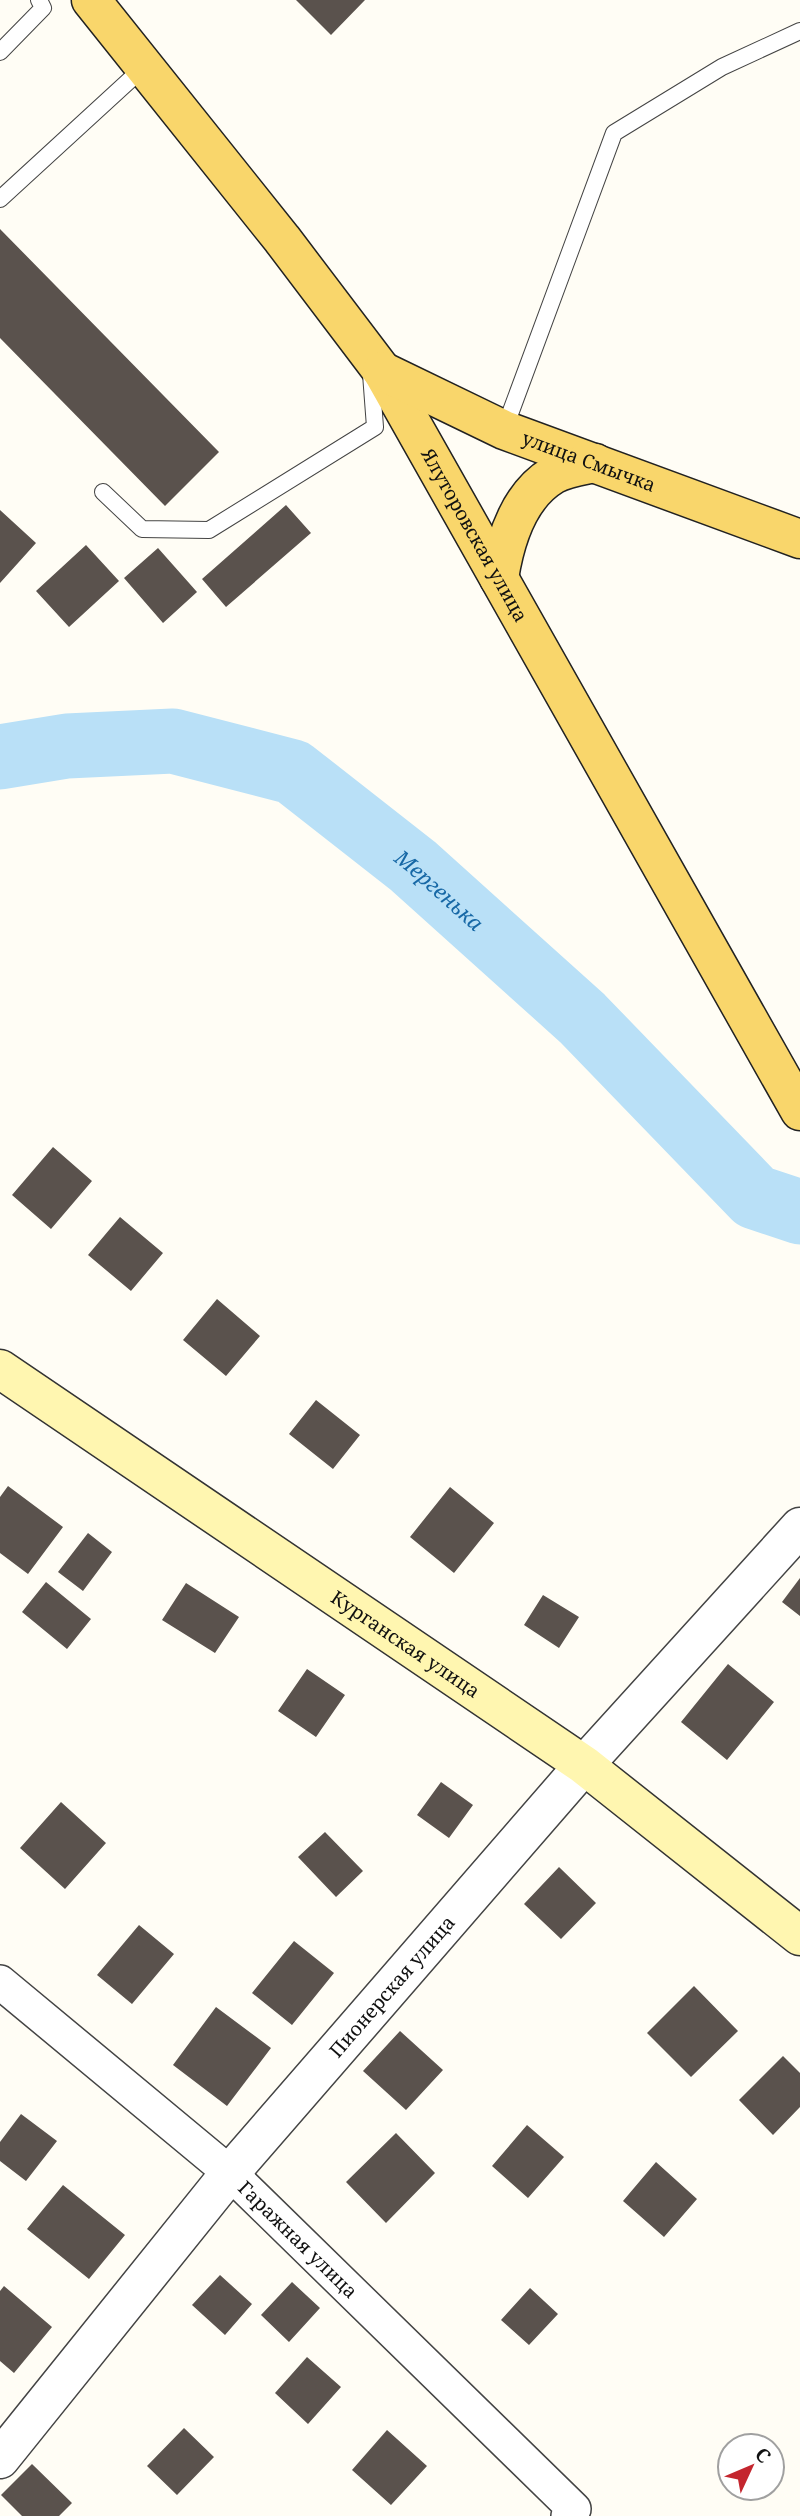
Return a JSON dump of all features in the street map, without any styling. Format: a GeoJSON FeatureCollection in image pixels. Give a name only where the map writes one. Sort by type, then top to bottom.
{"type":"FeatureCollection","features":[{"type":"Feature","properties":{"kind":"main road","name":"Ялуторовская улица"},"geometry":{"type":"LineString","coordinates":[[90,0],[282,239],[376,363],[800,1111]]}},
{"type":"Feature","properties":{"kind":"main road","name":"улица Смычка"},"geometry":{"type":"LineString","coordinates":[[376,363],[504,430],[800,539]]}},
{"type":"Feature","properties":{"kind":"main road"},"geometry":{"type":"LineString","coordinates":[[499,578],[501,562],[517,514],[535,488],[554,474],[595,463]]}},
{"type":"Feature","properties":{"kind":"main road","name":"Курганская улица"},"geometry":{"type":"LineString","coordinates":[[0,1369],[584,1765],[800,1936]]}},
{"type":"Feature","properties":{"kind":"street","name":"Пионерская улица"},"geometry":{"type":"LineString","coordinates":[[0,2459],[230,2173],[584,1765],[800,1527]]}},
{"type":"Feature","properties":{"kind":"street","name":"Гаражная улица"},"geometry":{"type":"LineString","coordinates":[[0,1982],[230,2173],[574,2509],[568,2516]]}},
{"type":"Feature","properties":{"kind":"lane"},"geometry":{"type":"LineString","coordinates":[[0,52],[43,8],[39,0]]}},
{"type":"Feature","properties":{"kind":"lane"},"geometry":{"type":"LineString","coordinates":[[504,430],[614,133],[722,67],[800,30]]}},
{"type":"Feature","properties":{"kind":"lane"},"geometry":{"type":"LineString","coordinates":[[0,199],[144,67]]}},
{"type":"Feature","properties":{"kind":"lane"},"geometry":{"type":"LineString","coordinates":[[103,492],[142,529],[208,530],[375,427],[376,363]]}},
{"type":"Feature","properties":{"kind":"building"},"geometry":{"type":"Polygon","coordinates":[[[296,0],[365,0],[331,35],[296,0]]]}},
{"type":"Feature","properties":{"kind":"building"},"geometry":{"type":"Polygon","coordinates":[[[0,229],[219,452],[165,506],[0,338],[0,229]]]}},
{"type":"Feature","properties":{"kind":"building"},"geometry":{"type":"Polygon","coordinates":[[[286,505],[311,533],[226,607],[202,579],[286,505]]]}},
{"type":"Feature","properties":{"kind":"building"},"geometry":{"type":"Polygon","coordinates":[[[0,510],[36,543],[0,583],[0,510]]]}},
{"type":"Feature","properties":{"kind":"building"},"geometry":{"type":"Polygon","coordinates":[[[86,545],[119,581],[69,627],[36,591],[86,545]]]}},
{"type":"Feature","properties":{"kind":"building"},"geometry":{"type":"Polygon","coordinates":[[[158,548],[197,592],[163,623],[124,578],[158,548]]]}},
{"type":"Feature","properties":{"kind":"building"},"geometry":{"type":"Polygon","coordinates":[[[53,1147],[92,1181],[51,1229],[12,1195],[53,1147]]]}},
{"type":"Feature","properties":{"kind":"building"},"geometry":{"type":"Polygon","coordinates":[[[120,1217],[163,1253],[131,1291],[88,1255],[120,1217]]]}},
{"type":"Feature","properties":{"kind":"building"},"geometry":{"type":"Polygon","coordinates":[[[217,1299],[260,1336],[226,1376],[183,1340],[217,1299]]]}},
{"type":"Feature","properties":{"kind":"building"},"geometry":{"type":"Polygon","coordinates":[[[316,1400],[360,1435],[333,1469],[289,1434],[316,1400]]]}},
{"type":"Feature","properties":{"kind":"building"},"geometry":{"type":"Polygon","coordinates":[[[8,1486],[63,1527],[28,1574],[0,1553],[0,1497],[8,1486]]]}},
{"type":"Feature","properties":{"kind":"building"},"geometry":{"type":"Polygon","coordinates":[[[450,1487],[494,1523],[454,1573],[410,1537],[450,1487]]]}},
{"type":"Feature","properties":{"kind":"building"},"geometry":{"type":"Polygon","coordinates":[[[88,1533],[112,1552],[83,1591],[58,1572],[88,1533]]]}},
{"type":"Feature","properties":{"kind":"building"},"geometry":{"type":"Polygon","coordinates":[[[800,1578],[800,1616],[782,1602],[800,1578]]]}},
{"type":"Feature","properties":{"kind":"building"},"geometry":{"type":"Polygon","coordinates":[[[46,1582],[91,1619],[67,1649],[22,1612],[46,1582]]]}},
{"type":"Feature","properties":{"kind":"building"},"geometry":{"type":"Polygon","coordinates":[[[186,1583],[239,1617],[215,1653],[162,1620],[186,1583]]]}},
{"type":"Feature","properties":{"kind":"building"},"geometry":{"type":"Polygon","coordinates":[[[543,1595],[579,1617],[559,1648],[524,1625],[543,1595]]]}},
{"type":"Feature","properties":{"kind":"building"},"geometry":{"type":"Polygon","coordinates":[[[728,1664],[774,1702],[727,1760],[681,1722],[728,1664]]]}},
{"type":"Feature","properties":{"kind":"building"},"geometry":{"type":"Polygon","coordinates":[[[307,1669],[345,1695],[316,1737],[278,1711],[307,1669]]]}},
{"type":"Feature","properties":{"kind":"building"},"geometry":{"type":"Polygon","coordinates":[[[441,1782],[473,1805],[449,1838],[417,1815],[441,1782]]]}},
{"type":"Feature","properties":{"kind":"building"},"geometry":{"type":"Polygon","coordinates":[[[61,1802],[106,1843],[65,1889],[20,1848],[61,1802]]]}},
{"type":"Feature","properties":{"kind":"building"},"geometry":{"type":"Polygon","coordinates":[[[325,1832],[363,1871],[336,1897],[298,1857],[325,1832]]]}},
{"type":"Feature","properties":{"kind":"building"},"geometry":{"type":"Polygon","coordinates":[[[559,1867],[596,1903],[561,1939],[524,1904],[559,1867]]]}},
{"type":"Feature","properties":{"kind":"building"},"geometry":{"type":"Polygon","coordinates":[[[139,1925],[174,1954],[132,2004],[97,1975],[139,1925]]]}},
{"type":"Feature","properties":{"kind":"building"},"geometry":{"type":"Polygon","coordinates":[[[294,1941],[334,1973],[292,2025],[252,1993],[294,1941]]]}},
{"type":"Feature","properties":{"kind":"building"},"geometry":{"type":"Polygon","coordinates":[[[694,1986],[738,2031],[691,2077],[647,2033],[694,1986]]]}},
{"type":"Feature","properties":{"kind":"building"},"geometry":{"type":"Polygon","coordinates":[[[216,2007],[271,2048],[227,2106],[173,2065],[216,2007]]]}},
{"type":"Feature","properties":{"kind":"building"},"geometry":{"type":"Polygon","coordinates":[[[400,2031],[443,2070],[406,2110],[363,2071],[400,2031]]]}},
{"type":"Feature","properties":{"kind":"building"},"geometry":{"type":"Polygon","coordinates":[[[783,2056],[800,2073],[800,2107],[773,2135],[739,2100],[783,2056]]]}},
{"type":"Feature","properties":{"kind":"building"},"geometry":{"type":"Polygon","coordinates":[[[21,2114],[57,2141],[26,2181],[0,2161],[0,2142],[21,2114]]]}},
{"type":"Feature","properties":{"kind":"building"},"geometry":{"type":"Polygon","coordinates":[[[527,2125],[564,2157],[528,2198],[492,2166],[527,2125]]]}},
{"type":"Feature","properties":{"kind":"building"},"geometry":{"type":"Polygon","coordinates":[[[396,2133],[435,2173],[386,2223],[346,2182],[396,2133]]]}},
{"type":"Feature","properties":{"kind":"building"},"geometry":{"type":"Polygon","coordinates":[[[656,2162],[697,2199],[664,2237],[623,2201],[656,2162]]]}},
{"type":"Feature","properties":{"kind":"building"},"geometry":{"type":"Polygon","coordinates":[[[63,2185],[125,2235],[89,2279],[27,2229],[63,2185]]]}},
{"type":"Feature","properties":{"kind":"building"},"geometry":{"type":"Polygon","coordinates":[[[220,2275],[252,2304],[225,2335],[192,2305],[220,2275]]]}},
{"type":"Feature","properties":{"kind":"building"},"geometry":{"type":"Polygon","coordinates":[[[292,2282],[320,2308],[289,2342],[261,2315],[292,2282]]]}},
{"type":"Feature","properties":{"kind":"building"},"geometry":{"type":"Polygon","coordinates":[[[4,2286],[52,2327],[14,2373],[0,2361],[0,2291],[4,2286]]]}},
{"type":"Feature","properties":{"kind":"building"},"geometry":{"type":"Polygon","coordinates":[[[530,2288],[558,2314],[529,2345],[501,2320],[530,2288]]]}},
{"type":"Feature","properties":{"kind":"building"},"geometry":{"type":"Polygon","coordinates":[[[307,2357],[341,2387],[308,2424],[275,2393],[307,2357]]]}},
{"type":"Feature","properties":{"kind":"building"},"geometry":{"type":"Polygon","coordinates":[[[184,2428],[214,2457],[177,2495],[147,2466],[184,2428]]]}},
{"type":"Feature","properties":{"kind":"building"},"geometry":{"type":"Polygon","coordinates":[[[387,2430],[427,2466],[391,2505],[352,2470],[387,2430]]]}},
{"type":"Feature","properties":{"kind":"building"},"geometry":{"type":"Polygon","coordinates":[[[32,2464],[72,2503],[59,2516],[22,2516],[1,2495],[32,2464]]]}},
{"type":"Feature","properties":{"kind":"waterway","name":"Мергенька"},"geometry":{"type":"LineString","coordinates":[[0,757],[67,746],[173,741],[293,772],[413,866],[582,1018],[755,1197],[800,1212]]}}]}
